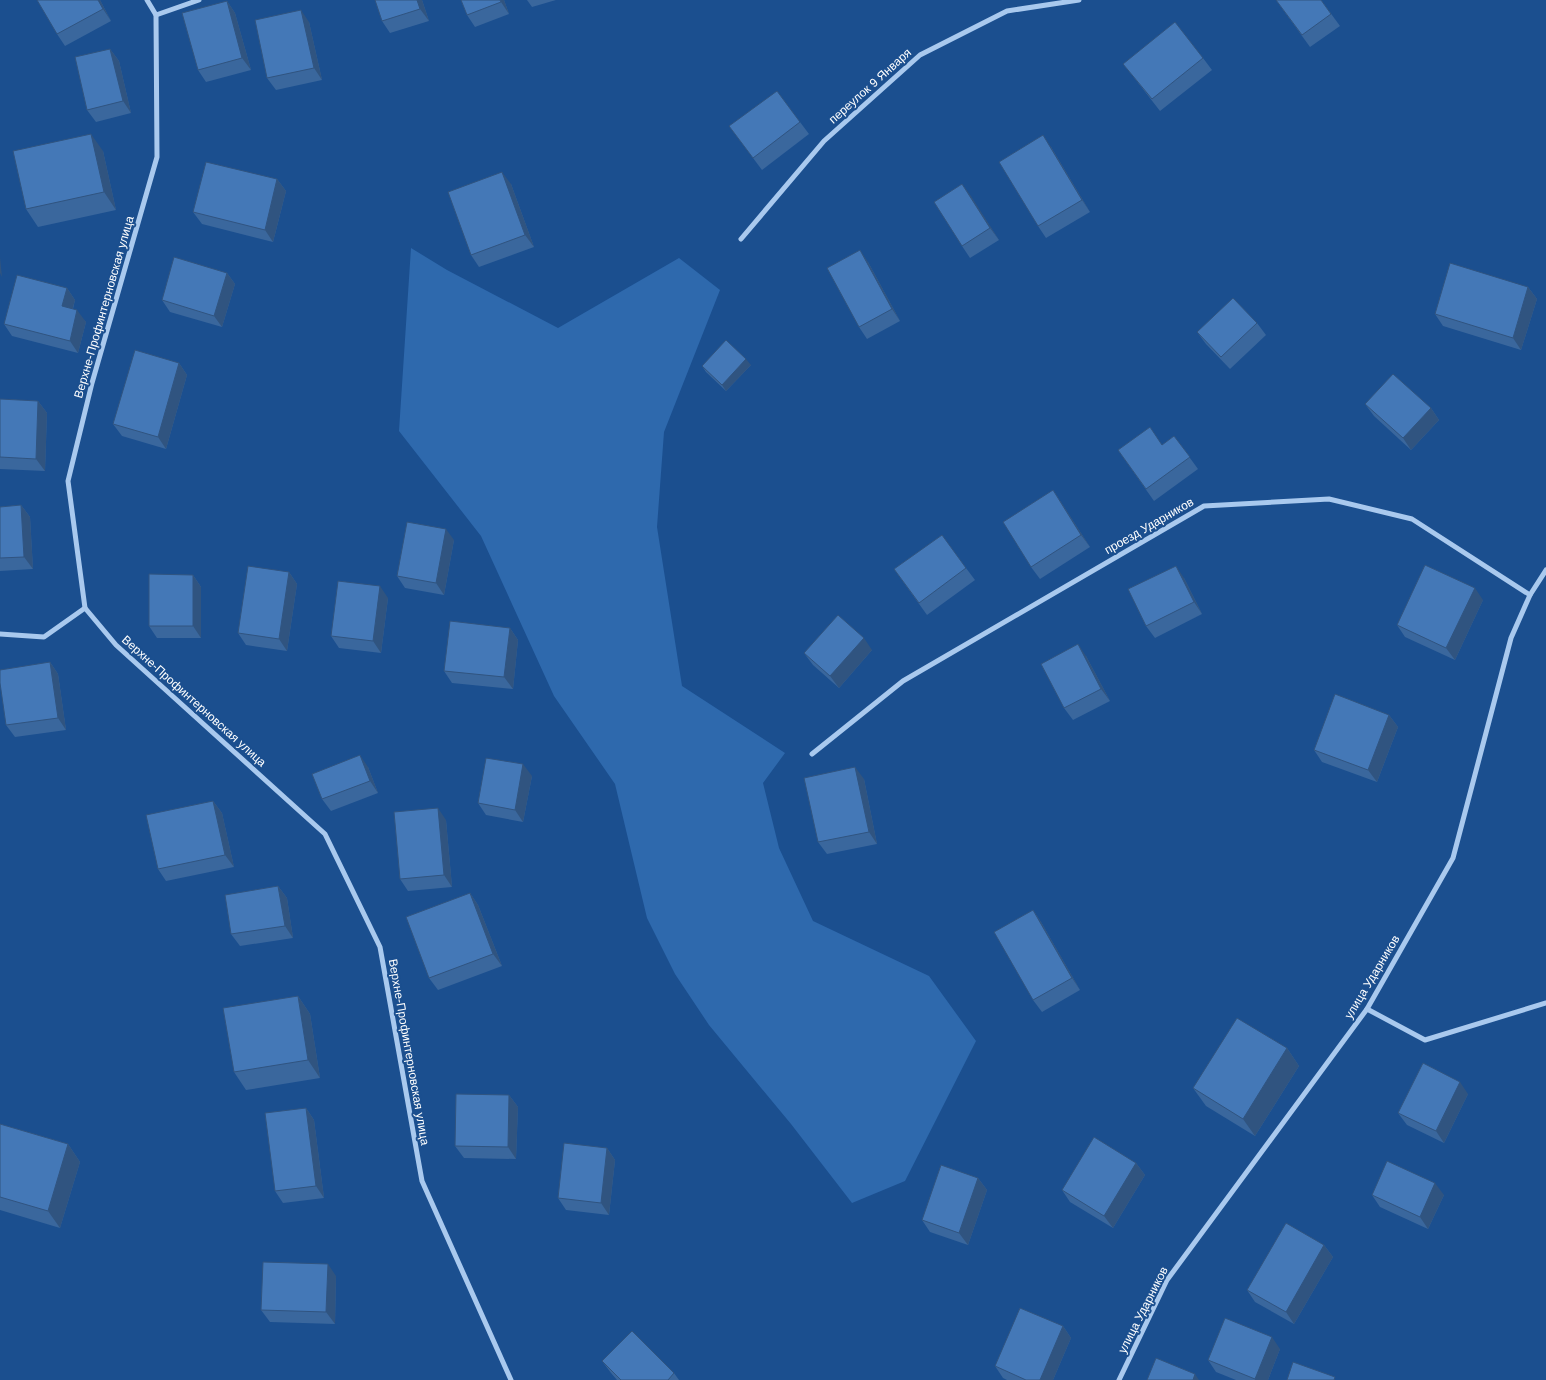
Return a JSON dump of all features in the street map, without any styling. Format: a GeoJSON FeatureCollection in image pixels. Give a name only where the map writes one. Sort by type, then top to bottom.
{"type":"FeatureCollection","features":[{"type":"Feature","properties":{"kind":"street"},"geometry":{"type":"LineString","coordinates":[[146,0],[156,15],[199,0]]}},
{"type":"Feature","properties":{"kind":"street","name":"переулок 9 Января"},"geometry":{"type":"LineString","coordinates":[[741,239],[824,142],[920,55],[1007,11],[1079,0]]}},
{"type":"Feature","properties":{"kind":"street","name":"Верхне-Профинтерновская улица"},"geometry":{"type":"LineString","coordinates":[[156,15],[157,157],[92,383],[68,481],[85,608],[116,645],[325,834],[380,947],[422,1181],[511,1380]]}},
{"type":"Feature","properties":{"kind":"street","name":"проезд Ударников"},"geometry":{"type":"LineString","coordinates":[[812,754],[903,681],[1204,506],[1328,499],[1412,520],[1530,595]]}},
{"type":"Feature","properties":{"kind":"street","name":"улица Ударников"},"geometry":{"type":"LineString","coordinates":[[1119,1380],[1167,1280],[1367,1009],[1453,858],[1510,638],[1530,595],[1546,570]]}},
{"type":"Feature","properties":{"kind":"street"},"geometry":{"type":"LineString","coordinates":[[0,634],[44,637],[85,608]]}},
{"type":"Feature","properties":{"kind":"street"},"geometry":{"type":"LineString","coordinates":[[1367,1009],[1426,1040],[1546,1003]]}},
{"type":"Feature","properties":{"kind":"shaded area"},"geometry":{"type":"Polygon","coordinates":[[[411,248],[447,270],[558,328],[679,258],[720,290],[664,432],[657,527],[682,686],[785,753],[763,783],[779,848],[813,921],[929,976],[976,1041],[905,1181],[852,1203],[791,1124],[709,1025],[675,974],[647,918],[615,784],[554,696],[481,536],[399,431],[411,248]]]}},
{"type":"Feature","properties":{"kind":"building"},"geometry":{"type":"Polygon","coordinates":[[[37,0],[98,0],[103,9],[57,34],[37,0]]]}},
{"type":"Feature","properties":{"kind":"building"},"geometry":{"type":"Polygon","coordinates":[[[375,0],[417,0],[420,9],[382,21],[375,0]]]}},
{"type":"Feature","properties":{"kind":"building"},"geometry":{"type":"Polygon","coordinates":[[[461,0],[500,0],[501,2],[467,15],[461,0]]]}},
{"type":"Feature","properties":{"kind":"building"},"geometry":{"type":"Polygon","coordinates":[[[1276,0],[1321,0],[1331,14],[1302,35],[1276,0]]]}},
{"type":"Feature","properties":{"kind":"building"},"geometry":{"type":"Polygon","coordinates":[[[227,1],[242,58],[198,70],[182,13],[227,1]]]}},
{"type":"Feature","properties":{"kind":"building"},"geometry":{"type":"Polygon","coordinates":[[[301,10],[314,68],[267,78],[255,20],[301,10]]]}},
{"type":"Feature","properties":{"kind":"building"},"geometry":{"type":"Polygon","coordinates":[[[1175,22],[1203,58],[1152,99],[1123,64],[1175,22]]]}},
{"type":"Feature","properties":{"kind":"building"},"geometry":{"type":"Polygon","coordinates":[[[110,49],[123,101],[87,110],[75,57],[110,49]]]}},
{"type":"Feature","properties":{"kind":"building"},"geometry":{"type":"Polygon","coordinates":[[[777,91],[800,122],[753,158],[729,126],[777,91]]]}},
{"type":"Feature","properties":{"kind":"building"},"geometry":{"type":"Polygon","coordinates":[[[91,134],[104,192],[26,209],[13,151],[91,134]]]}},
{"type":"Feature","properties":{"kind":"building"},"geometry":{"type":"Polygon","coordinates":[[[1043,135],[1082,200],[1038,226],[999,162],[1043,135]]]}},
{"type":"Feature","properties":{"kind":"building"},"geometry":{"type":"Polygon","coordinates":[[[206,162],[277,179],[265,230],[193,212],[206,162]]]}},
{"type":"Feature","properties":{"kind":"building"},"geometry":{"type":"Polygon","coordinates":[[[502,172],[525,235],[471,255],[448,192],[502,172]]]}},
{"type":"Feature","properties":{"kind":"building"},"geometry":{"type":"Polygon","coordinates":[[[962,184],[990,228],[962,246],[934,202],[962,184]]]}},
{"type":"Feature","properties":{"kind":"building"},"geometry":{"type":"Polygon","coordinates":[[[860,250],[892,309],[859,327],[827,268],[860,250]]]}},
{"type":"Feature","properties":{"kind":"building"},"geometry":{"type":"Polygon","coordinates":[[[174,257],[227,273],[214,316],[162,300],[174,257]]]}},
{"type":"Feature","properties":{"kind":"building"},"geometry":{"type":"Polygon","coordinates":[[[1450,263],[1528,287],[1513,338],[1435,314],[1450,263]]]}},
{"type":"Feature","properties":{"kind":"building"},"geometry":{"type":"Polygon","coordinates":[[[17,275],[67,288],[62,306],[77,310],[70,341],[4,324],[17,275]]]}},
{"type":"Feature","properties":{"kind":"building"},"geometry":{"type":"Polygon","coordinates":[[[1233,298],[1257,323],[1221,357],[1197,332],[1233,298]]]}},
{"type":"Feature","properties":{"kind":"building"},"geometry":{"type":"Polygon","coordinates":[[[726,340],[746,359],[722,385],[702,366],[726,340]]]}},
{"type":"Feature","properties":{"kind":"building"},"geometry":{"type":"Polygon","coordinates":[[[135,350],[179,363],[158,437],[113,424],[135,350]]]}},
{"type":"Feature","properties":{"kind":"building"},"geometry":{"type":"Polygon","coordinates":[[[1393,374],[1431,408],[1403,438],[1365,404],[1393,374]]]}},
{"type":"Feature","properties":{"kind":"building"},"geometry":{"type":"Polygon","coordinates":[[[0,399],[38,401],[36,459],[0,457],[0,399]]]}},
{"type":"Feature","properties":{"kind":"building"},"geometry":{"type":"Polygon","coordinates":[[[1150,427],[1162,445],[1174,436],[1190,457],[1146,489],[1118,450],[1150,427]]]}},
{"type":"Feature","properties":{"kind":"building"},"geometry":{"type":"Polygon","coordinates":[[[1053,490],[1081,535],[1031,567],[1003,522],[1053,490]]]}},
{"type":"Feature","properties":{"kind":"building"},"geometry":{"type":"Polygon","coordinates":[[[21,505],[24,557],[0,558],[0,507],[21,505]]]}},
{"type":"Feature","properties":{"kind":"building"},"geometry":{"type":"Polygon","coordinates":[[[407,522],[446,529],[436,583],[397,576],[407,522]]]}},
{"type":"Feature","properties":{"kind":"building"},"geometry":{"type":"Polygon","coordinates":[[[942,535],[966,568],[919,603],[894,569],[942,535]]]}},
{"type":"Feature","properties":{"kind":"building"},"geometry":{"type":"Polygon","coordinates":[[[1425,565],[1475,588],[1446,648],[1397,625],[1425,565]]]}},
{"type":"Feature","properties":{"kind":"building"},"geometry":{"type":"Polygon","coordinates":[[[248,566],[289,572],[279,639],[238,633],[248,566]]]}},
{"type":"Feature","properties":{"kind":"building"},"geometry":{"type":"Polygon","coordinates":[[[1176,566],[1194,602],[1146,626],[1128,589],[1176,566]]]}},
{"type":"Feature","properties":{"kind":"building"},"geometry":{"type":"Polygon","coordinates":[[[149,574],[193,575],[193,626],[149,626],[149,574]]]}},
{"type":"Feature","properties":{"kind":"building"},"geometry":{"type":"Polygon","coordinates":[[[338,581],[380,586],[373,641],[331,636],[338,581]]]}},
{"type":"Feature","properties":{"kind":"building"},"geometry":{"type":"Polygon","coordinates":[[[838,615],[864,638],[830,676],[804,653],[838,615]]]}},
{"type":"Feature","properties":{"kind":"building"},"geometry":{"type":"Polygon","coordinates":[[[450,621],[510,628],[504,677],[444,671],[450,621]]]}},
{"type":"Feature","properties":{"kind":"building"},"geometry":{"type":"Polygon","coordinates":[[[1078,644],[1101,689],[1064,708],[1041,664],[1078,644]]]}},
{"type":"Feature","properties":{"kind":"building"},"geometry":{"type":"Polygon","coordinates":[[[50,662],[58,718],[6,725],[0,670],[50,662]]]}},
{"type":"Feature","properties":{"kind":"building"},"geometry":{"type":"Polygon","coordinates":[[[1335,694],[1389,715],[1368,770],[1314,750],[1335,694]]]}},
{"type":"Feature","properties":{"kind":"building"},"geometry":{"type":"Polygon","coordinates":[[[360,755],[370,781],[322,799],[312,774],[360,755]]]}},
{"type":"Feature","properties":{"kind":"building"},"geometry":{"type":"Polygon","coordinates":[[[486,758],[523,764],[515,810],[478,803],[486,758]]]}},
{"type":"Feature","properties":{"kind":"building"},"geometry":{"type":"Polygon","coordinates":[[[855,767],[869,832],[818,842],[804,778],[855,767]]]}},
{"type":"Feature","properties":{"kind":"building"},"geometry":{"type":"Polygon","coordinates":[[[213,801],[225,855],[158,869],[146,815],[213,801]]]}},
{"type":"Feature","properties":{"kind":"building"},"geometry":{"type":"Polygon","coordinates":[[[438,808],[444,875],[400,879],[394,812],[438,808]]]}},
{"type":"Feature","properties":{"kind":"building"},"geometry":{"type":"Polygon","coordinates":[[[278,886],[285,926],[231,934],[225,895],[278,886]]]}},
{"type":"Feature","properties":{"kind":"building"},"geometry":{"type":"Polygon","coordinates":[[[470,893],[493,954],[429,978],[406,917],[470,893]]]}},
{"type":"Feature","properties":{"kind":"building"},"geometry":{"type":"Polygon","coordinates":[[[1033,910],[1072,978],[1033,1000],[994,932],[1033,910]]]}},
{"type":"Feature","properties":{"kind":"building"},"geometry":{"type":"Polygon","coordinates":[[[298,996],[308,1060],[234,1072],[223,1008],[298,996]]]}},
{"type":"Feature","properties":{"kind":"building"},"geometry":{"type":"Polygon","coordinates":[[[1237,1018],[1287,1048],[1243,1119],[1193,1088],[1237,1018]]]}},
{"type":"Feature","properties":{"kind":"building"},"geometry":{"type":"Polygon","coordinates":[[[1423,1063],[1460,1082],[1436,1131],[1398,1113],[1423,1063]]]}},
{"type":"Feature","properties":{"kind":"building"},"geometry":{"type":"Polygon","coordinates":[[[456,1094],[509,1095],[508,1147],[455,1146],[456,1094]]]}},
{"type":"Feature","properties":{"kind":"building"},"geometry":{"type":"Polygon","coordinates":[[[306,1108],[316,1186],[275,1191],[265,1113],[306,1108]]]}},
{"type":"Feature","properties":{"kind":"building"},"geometry":{"type":"Polygon","coordinates":[[[0,1124],[68,1144],[48,1211],[0,1197],[0,1124]]]}},
{"type":"Feature","properties":{"kind":"building"},"geometry":{"type":"Polygon","coordinates":[[[1094,1137],[1136,1163],[1104,1216],[1062,1190],[1094,1137]]]}},
{"type":"Feature","properties":{"kind":"building"},"geometry":{"type":"Polygon","coordinates":[[[564,1143],[607,1148],[601,1203],[558,1198],[564,1143]]]}},
{"type":"Feature","properties":{"kind":"building"},"geometry":{"type":"Polygon","coordinates":[[[1387,1161],[1435,1183],[1420,1217],[1372,1195],[1387,1161]]]}},
{"type":"Feature","properties":{"kind":"building"},"geometry":{"type":"Polygon","coordinates":[[[941,1165],[978,1178],[959,1233],[922,1220],[941,1165]]]}},
{"type":"Feature","properties":{"kind":"building"},"geometry":{"type":"Polygon","coordinates":[[[1286,1223],[1324,1245],[1286,1312],[1247,1290],[1286,1223]]]}},
{"type":"Feature","properties":{"kind":"building"},"geometry":{"type":"Polygon","coordinates":[[[263,1262],[328,1264],[326,1312],[261,1310],[263,1262]]]}},
{"type":"Feature","properties":{"kind":"building"},"geometry":{"type":"Polygon","coordinates":[[[1020,1308],[1063,1326],[1040,1380],[1026,1380],[995,1366],[1020,1308]]]}},
{"type":"Feature","properties":{"kind":"building"},"geometry":{"type":"Polygon","coordinates":[[[1225,1318],[1272,1337],[1255,1379],[1208,1360],[1225,1318]]]}},
{"type":"Feature","properties":{"kind":"building"},"geometry":{"type":"Polygon","coordinates":[[[632,1331],[674,1373],[668,1380],[621,1380],[602,1361],[632,1331]]]}},
{"type":"Feature","properties":{"kind":"building"},"geometry":{"type":"Polygon","coordinates":[[[1156,1358],[1195,1374],[1193,1380],[1147,1380],[1156,1358]]]}},
{"type":"Feature","properties":{"kind":"building"},"geometry":{"type":"Polygon","coordinates":[[[1293,1362],[1335,1377],[1334,1380],[1287,1380],[1293,1362]]]}}]}
